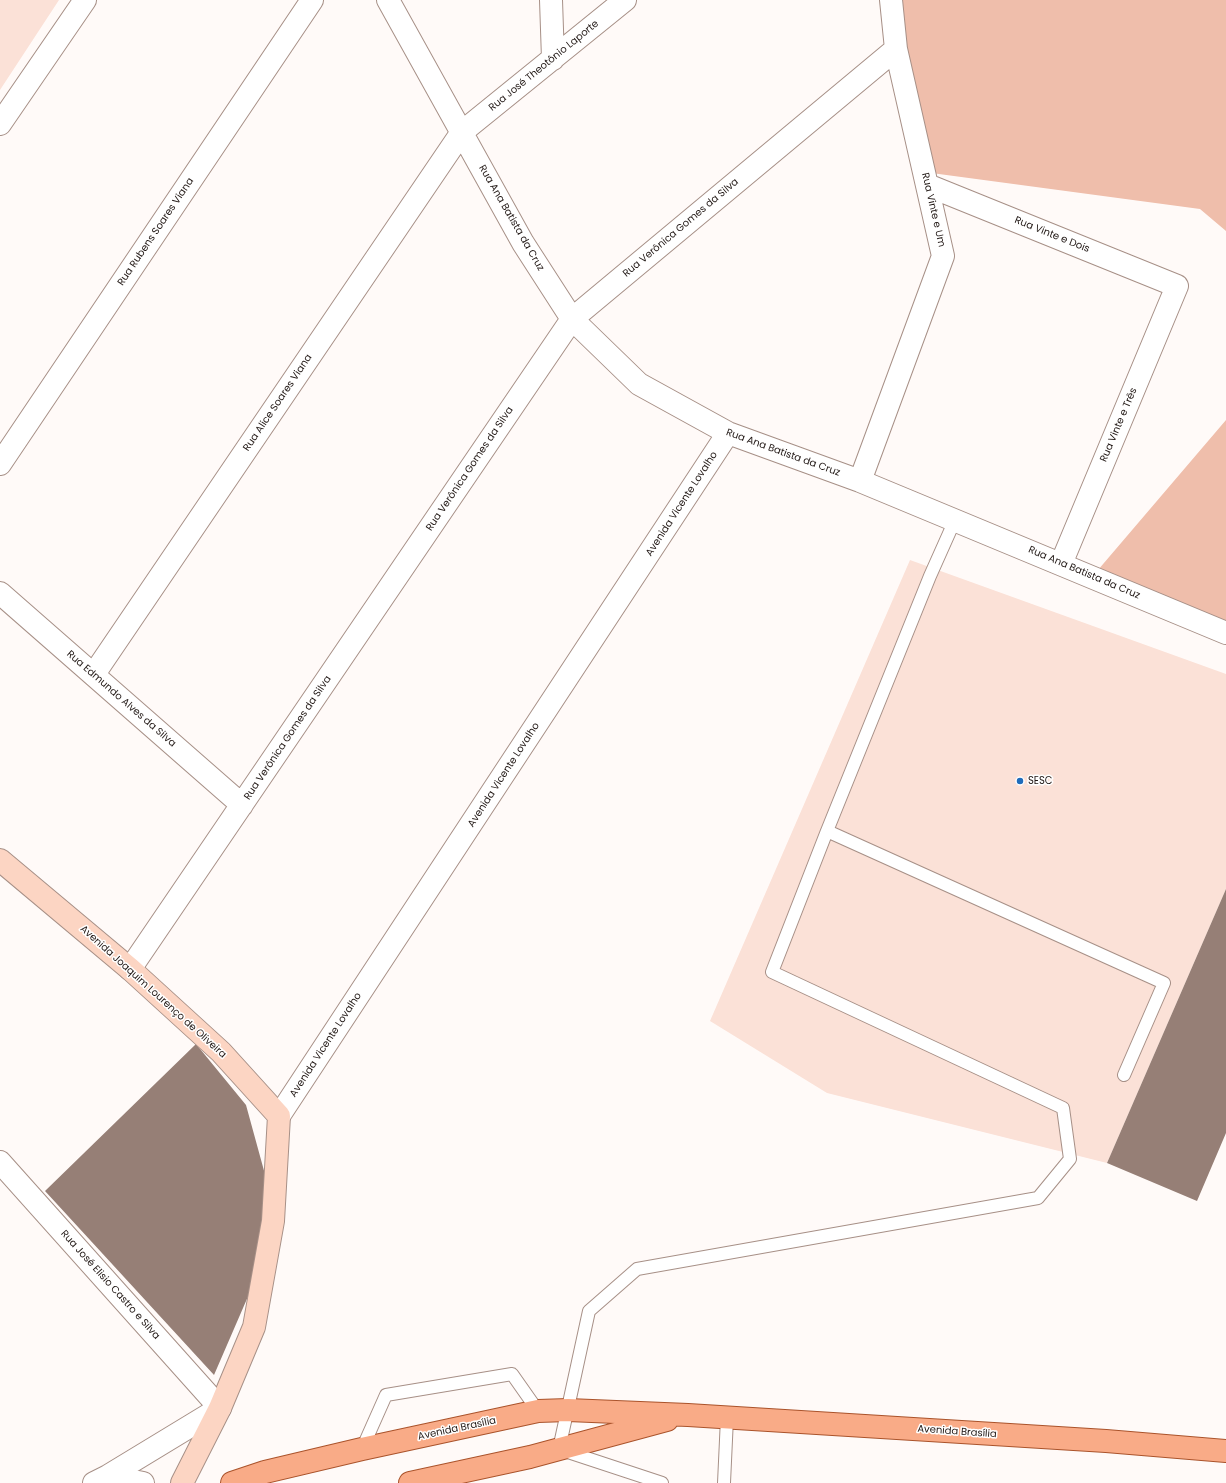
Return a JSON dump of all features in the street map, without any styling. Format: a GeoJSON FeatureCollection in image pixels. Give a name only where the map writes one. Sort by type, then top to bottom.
{"type":"FeatureCollection","features":[{"type":"Feature","properties":{"kind":"main road","name":"Avenida Brasília"},"geometry":{"type":"LineString","coordinates":[[232,1483],[265,1472],[362,1449],[538,1411],[568,1410],[688,1415],[1106,1441],[1226,1451]]}},
{"type":"Feature","properties":{"kind":"main road","name":"Avenida Brasília"},"geometry":{"type":"LineString","coordinates":[[410,1483],[559,1449],[688,1415]]}},
{"type":"Feature","properties":{"kind":"street"},"geometry":{"type":"LineString","coordinates":[[0,124],[84,0]]}},
{"type":"Feature","properties":{"kind":"street","name":"Rua Rubens Soares Viana"},"geometry":{"type":"LineString","coordinates":[[0,464],[312,0]]}},
{"type":"Feature","properties":{"kind":"street","name":"Rua Ana Batista da Cruz"},"geometry":{"type":"LineString","coordinates":[[388,0],[523,242],[572,319],[639,384],[728,433],[860,481],[1226,633]]}},
{"type":"Feature","properties":{"kind":"street"},"geometry":{"type":"LineString","coordinates":[[551,0],[553,59]]}},
{"type":"Feature","properties":{"kind":"street","name":"Rua José Theotônio Laporte"},"geometry":{"type":"LineString","coordinates":[[462,132],[626,0]]}},
{"type":"Feature","properties":{"kind":"street","name":"Rua Vinte e Um"},"geometry":{"type":"LineString","coordinates":[[860,481],[943,256],[896,49],[891,0]]}},
{"type":"Feature","properties":{"kind":"street","name":"Rua Verônica Gomes da Silva"},"geometry":{"type":"LineString","coordinates":[[130,969],[572,319],[896,49]]}},
{"type":"Feature","properties":{"kind":"street","name":"Rua Alice Soares Viana"},"geometry":{"type":"LineString","coordinates":[[94,674],[462,132]]}},
{"type":"Feature","properties":{"kind":"street","name":"Rua Vinte e Dois"},"geometry":{"type":"LineString","coordinates":[[927,185],[1177,286]]}},
{"type":"Feature","properties":{"kind":"street","name":"Rua Vinte e Três"},"geometry":{"type":"LineString","coordinates":[[1061,564],[1177,286]]}},
{"type":"Feature","properties":{"kind":"street","name":"Avenida Vicente Lovalho"},"geometry":{"type":"LineString","coordinates":[[279,1116],[728,433]]}},
{"type":"Feature","properties":{"kind":"street","name":"Rua Edmundo Alves da Silva"},"geometry":{"type":"LineString","coordinates":[[0,592],[242,806]]}},
{"type":"Feature","properties":{"kind":"street","name":"Avenida Joaquim Lourenço de Oliveira"},"geometry":{"type":"LineString","coordinates":[[0,860],[130,969],[220,1052],[279,1116]]}},
{"type":"Feature","properties":{"kind":"street"},"geometry":{"type":"LineString","coordinates":[[182,1483],[220,1408],[254,1327],[273,1222],[279,1116]]}},
{"type":"Feature","properties":{"kind":"street","name":"Rua José Elisio Castro e Silva"},"geometry":{"type":"LineString","coordinates":[[0,1162],[220,1408]]}},
{"type":"Feature","properties":{"kind":"street"},"geometry":{"type":"LineString","coordinates":[[101,1480],[220,1408]]}},
{"type":"Feature","properties":{"kind":"street"},"geometry":{"type":"LineString","coordinates":[[101,1480],[143,1483]]}},
{"type":"Feature","properties":{"kind":"lane"},"geometry":{"type":"LineString","coordinates":[[662,1483],[559,1449],[589,1311],[637,1269],[1038,1198],[1070,1159],[1063,1108],[772,972],[930,576],[955,520]]}},
{"type":"Feature","properties":{"kind":"lane"},"geometry":{"type":"LineString","coordinates":[[827,831],[1164,983],[1124,1075]]}},
{"type":"Feature","properties":{"kind":"lane"},"geometry":{"type":"LineString","coordinates":[[362,1449],[386,1395],[512,1374],[538,1411]]}},
{"type":"Feature","properties":{"kind":"lane"},"geometry":{"type":"LineString","coordinates":[[724,1483],[728,1418]]}},
{"type":"Feature","properties":{"kind":"shaded area"},"geometry":{"type":"Polygon","coordinates":[[[0,0],[59,0],[0,90],[0,0]]]}},
{"type":"Feature","properties":{"kind":"shaded area"},"geometry":{"type":"Polygon","coordinates":[[[891,0],[1226,0],[1226,231],[1200,209],[924,172],[891,0]]]}},
{"type":"Feature","properties":{"kind":"shaded area"},"geometry":{"type":"Polygon","coordinates":[[[1226,420],[1226,633],[1092,577],[1226,420]]]}},
{"type":"Feature","properties":{"kind":"shaded area","name":"SESC"},"geometry":{"type":"Polygon","coordinates":[[[910,560],[1226,674],[1226,889],[1107,1163],[827,1093],[710,1021],[910,560]]]}},
{"type":"Feature","properties":{"kind":"building"},"geometry":{"type":"Polygon","coordinates":[[[1226,889],[1226,1133],[1197,1201],[1107,1163],[1226,889]]]}},
{"type":"Feature","properties":{"kind":"building"},"geometry":{"type":"Polygon","coordinates":[[[196,1044],[246,1105],[266,1178],[256,1278],[214,1375],[45,1191],[196,1044]]]}},
{"type":"Feature","properties":{"kind":"place","name":"SESC"},"geometry":{"type":"Point","coordinates":[1020,781]}}]}
